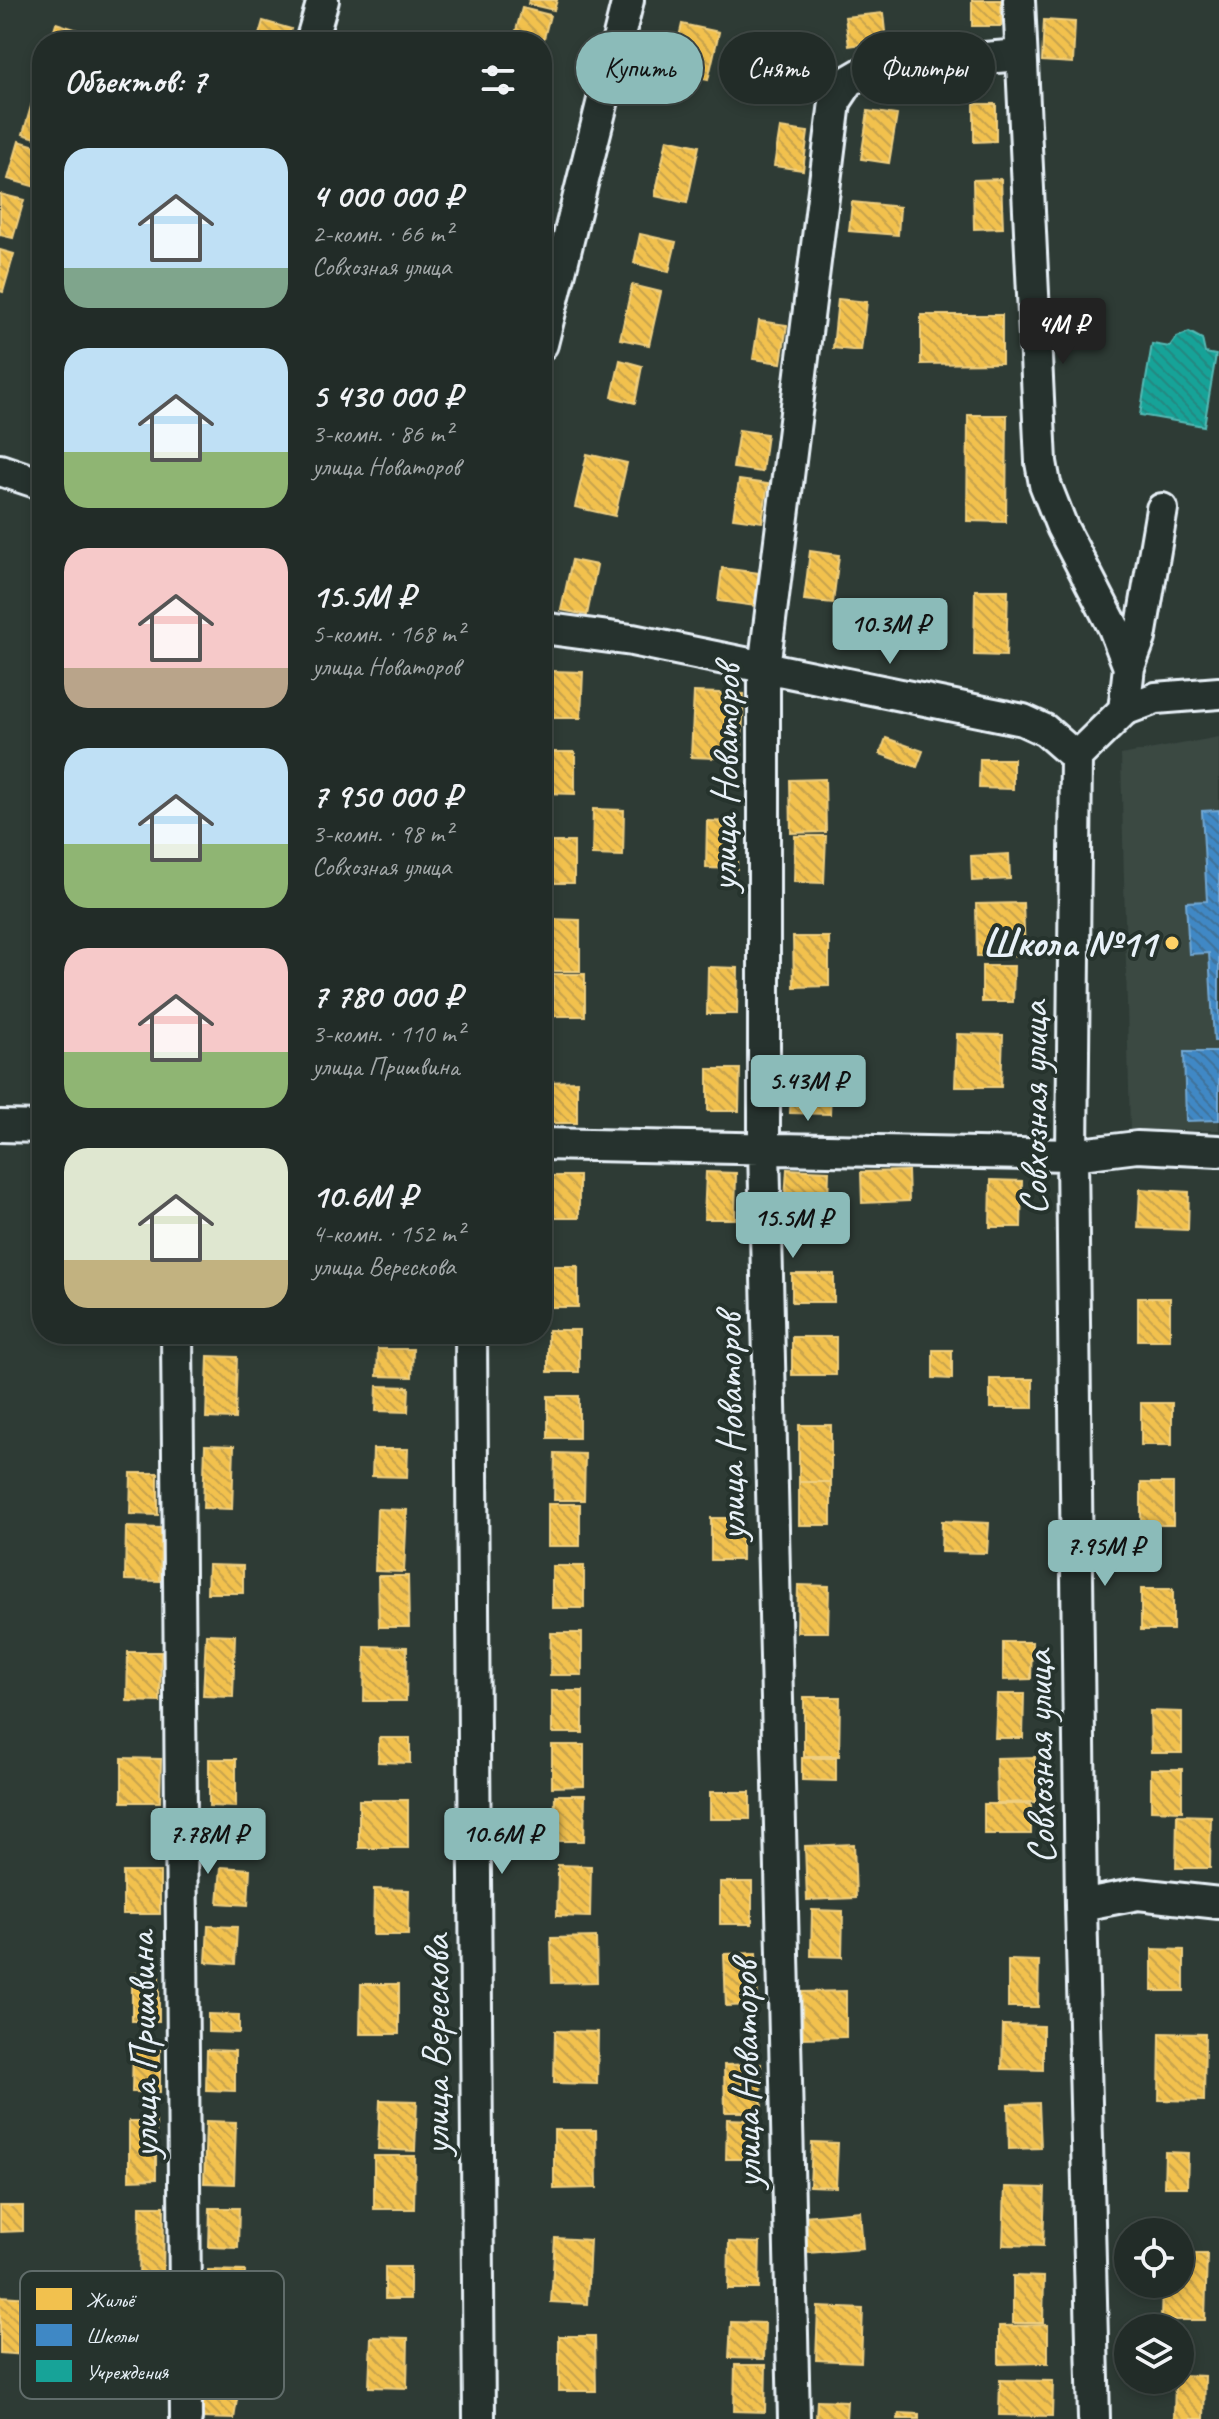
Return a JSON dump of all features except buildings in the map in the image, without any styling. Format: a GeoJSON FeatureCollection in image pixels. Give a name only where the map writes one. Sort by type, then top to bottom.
{"type":"FeatureCollection","features":[{"type":"Feature","properties":{"kind":"street"},"geometry":{"type":"LineString","coordinates":[[314,32],[323,0]]}},
{"type":"Feature","properties":{"kind":"street"},"geometry":{"type":"LineString","coordinates":[[552,304],[628,0]]}},
{"type":"Feature","properties":{"kind":"street"},"geometry":{"type":"LineString","coordinates":[[1019,0],[1043,473],[1062,527],[1114,628],[1129,667]]}},
{"type":"Feature","properties":{"kind":"street","name":"улица Новаторов"},"geometry":{"type":"LineString","coordinates":[[794,2419],[764,1149],[764,668],[835,102],[849,81],[873,67],[1021,55]]}},
{"type":"Feature","properties":{"kind":"street"},"geometry":{"type":"LineString","coordinates":[[0,470],[32,481]]}},
{"type":"Feature","properties":{"kind":"street"},"geometry":{"type":"LineString","coordinates":[[1124,710],[1129,667],[1140,638],[1162,509]]}},
{"type":"Feature","properties":{"kind":"street"},"geometry":{"type":"LineString","coordinates":[[552,629],[632,640],[1023,720],[1045,730],[1076,757],[1124,710],[1156,698],[1219,693]]}},
{"type":"Feature","properties":{"kind":"street","name":"Совхозная улица"},"geometry":{"type":"LineString","coordinates":[[1076,757],[1072,1155],[1081,1905],[1094,2419]]}},
{"type":"Feature","properties":{"kind":"street"},"geometry":{"type":"LineString","coordinates":[[0,1126],[32,1127]]}},
{"type":"Feature","properties":{"kind":"street"},"geometry":{"type":"LineString","coordinates":[[552,1144],[1072,1155],[1137,1147],[1219,1151]]}},
{"type":"Feature","properties":{"kind":"street","name":"улица Пришвина"},"geometry":{"type":"LineString","coordinates":[[177,1344],[185,2271]]}},
{"type":"Feature","properties":{"kind":"street","name":"улица Верескова"},"geometry":{"type":"LineString","coordinates":[[471,1344],[479,2419]]}},
{"type":"Feature","properties":{"kind":"street"},"geometry":{"type":"LineString","coordinates":[[1081,1905],[1138,1894],[1219,1903]]}},
{"type":"Feature","properties":{"kind":"street","name":"улица Пришвина"},"geometry":{"type":"LineString","coordinates":[[186,2399],[186,2419]]}},
{"type":"Feature","properties":{"kind":"shaded area","name":"Школа №11"},"geometry":{"type":"Polygon","coordinates":[[[1219,737],[1219,1130],[1130,1131],[1121,755],[1219,737]]]}},
{"type":"Feature","properties":{"kind":"place","name":"Школа №11"},"geometry":{"type":"Point","coordinates":[1172,943]}}]}
